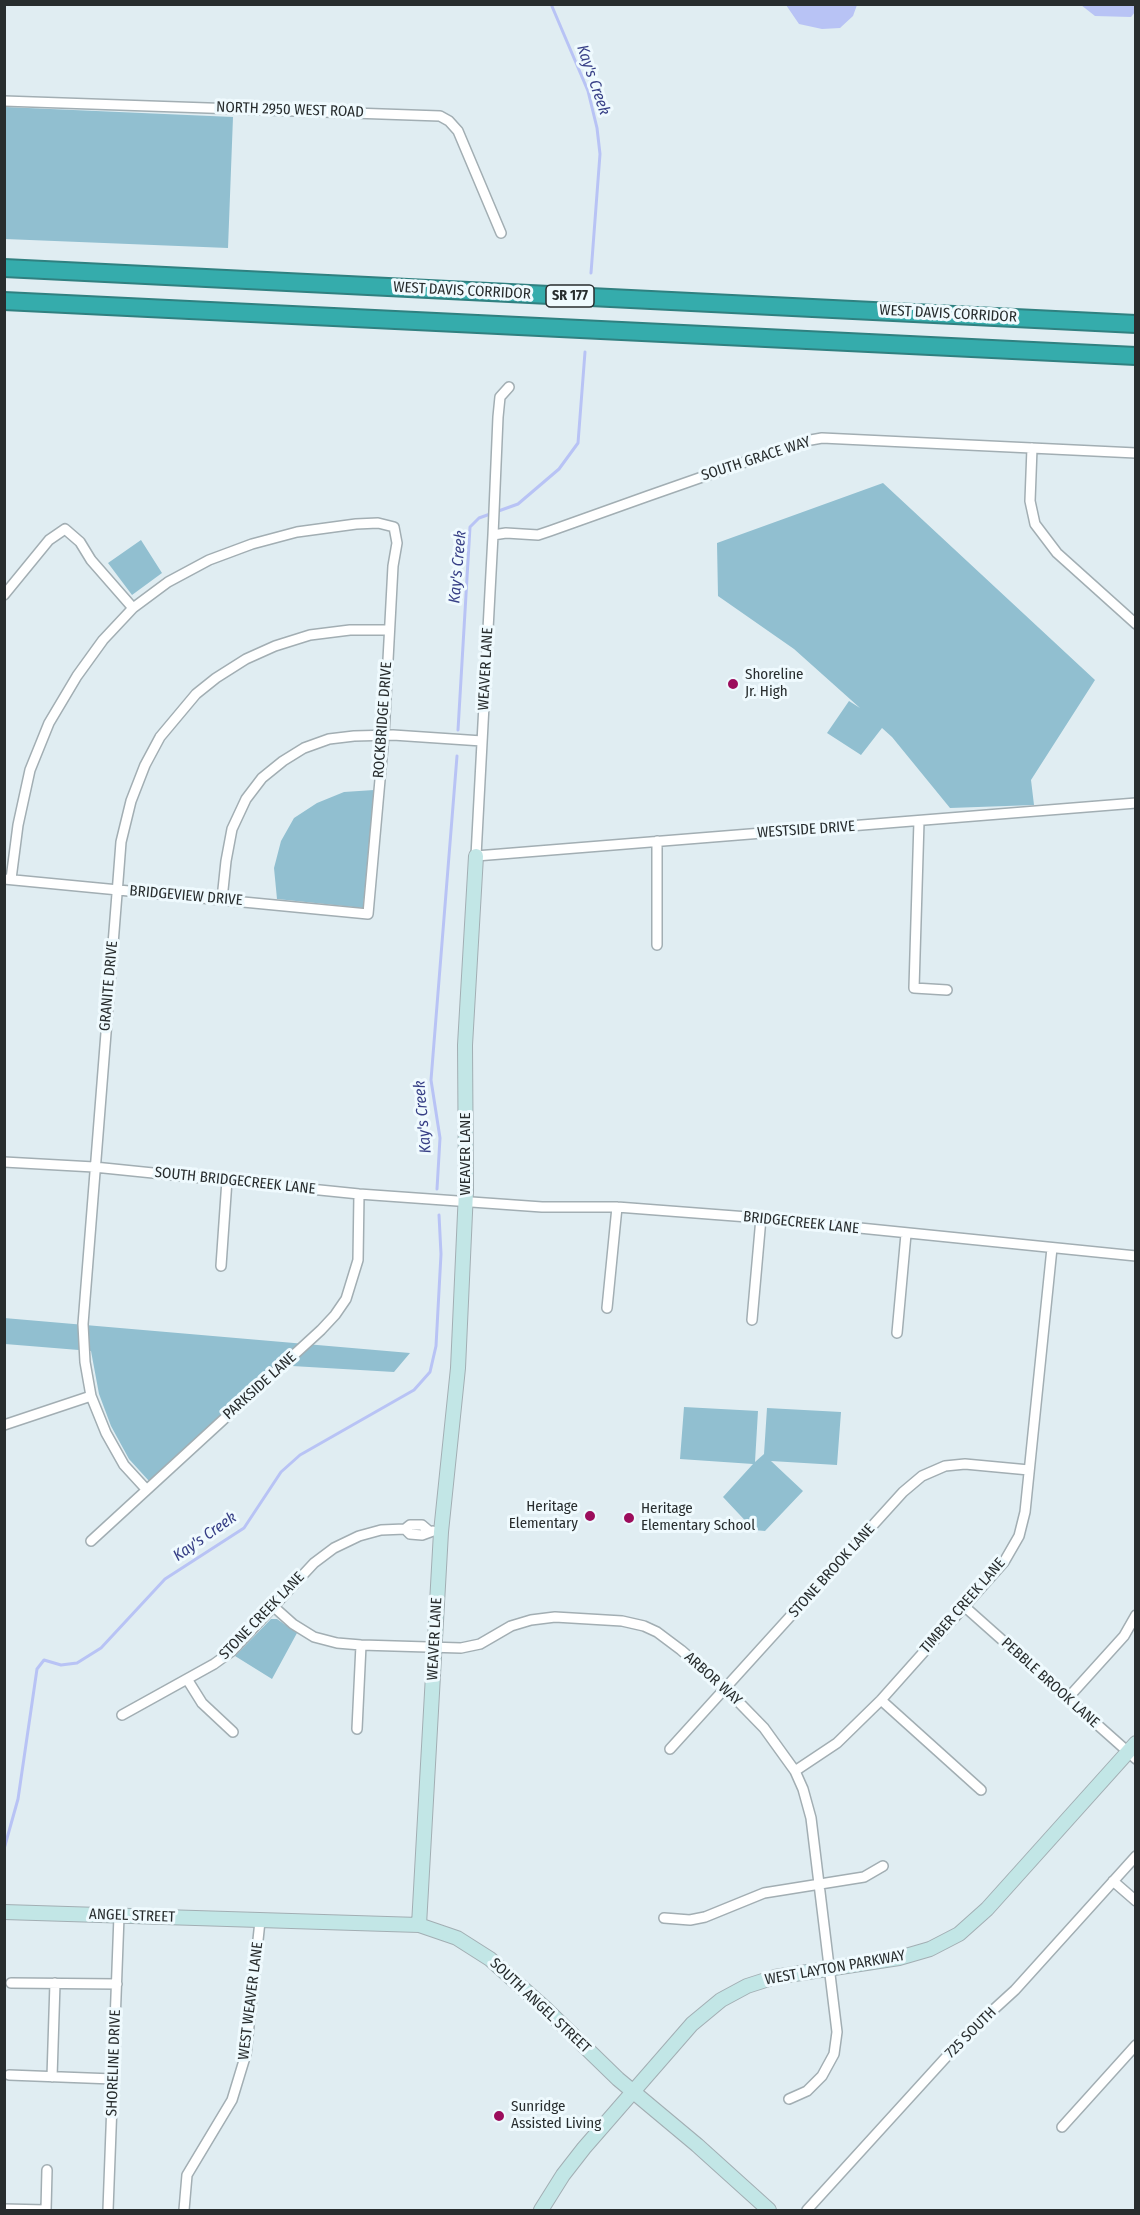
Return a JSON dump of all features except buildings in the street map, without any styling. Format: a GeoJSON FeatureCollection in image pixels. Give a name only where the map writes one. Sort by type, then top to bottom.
{"type":"FeatureCollection","features":[{"type":"Feature","properties":{"kind":"highway","name":"WEST DAVIS CORRIDOR"},"geometry":{"type":"LineString","coordinates":[[4,268],[1136,324]]}},
{"type":"Feature","properties":{"kind":"highway","name":"SR 177"},"geometry":{"type":"LineString","coordinates":[[4,301],[1136,356]]}},
{"type":"Feature","properties":{"kind":"main road","name":"WEAVER LANE"},"geometry":{"type":"LineString","coordinates":[[419,1925],[434,1647],[435,1531],[457,1375],[466,1201],[465,1045],[476,856]]}},
{"type":"Feature","properties":{"kind":"main road","name":"WEST LAYTON PARKWAY"},"geometry":{"type":"LineString","coordinates":[[541,2211],[563,2175],[633,2092],[692,2024],[721,2000],[747,1986],[775,1977],[899,1958],[930,1949],[958,1934],[987,1909],[1133,1751]]}},
{"type":"Feature","properties":{"kind":"main road","name":"ANGEL STREET"},"geometry":{"type":"LineString","coordinates":[[4,1912],[260,1921]]}},
{"type":"Feature","properties":{"kind":"main road","name":"SOUTH ANGEL STREET"},"geometry":{"type":"LineString","coordinates":[[260,1921],[419,1925],[457,1938],[490,1959],[633,2092],[697,2145],[769,2211]]}},
{"type":"Feature","properties":{"kind":"street","name":"NORTH 2950 WEST ROAD"},"geometry":{"type":"LineString","coordinates":[[4,100],[441,116],[458,131],[501,233]]}},
{"type":"Feature","properties":{"kind":"street","name":"WEAVER LANE"},"geometry":{"type":"LineString","coordinates":[[476,856],[500,397],[509,387]]}},
{"type":"Feature","properties":{"kind":"street","name":"SOUTH GRACE WAY"},"geometry":{"type":"LineString","coordinates":[[494,530],[538,535],[814,439],[1136,453]]}},
{"type":"Feature","properties":{"kind":"street"},"geometry":{"type":"LineString","coordinates":[[1032,448],[1030,501],[1035,524],[1057,554],[1136,624]]}},
{"type":"Feature","properties":{"kind":"street","name":"ROCKBRIDGE DRIVE"},"geometry":{"type":"LineString","coordinates":[[133,608],[168,582],[209,560],[252,544],[297,532],[356,524],[378,523],[394,527],[397,543],[388,630],[384,735],[368,914]]}},
{"type":"Feature","properties":{"kind":"street"},"geometry":{"type":"LineString","coordinates":[[4,595],[49,540],[65,529],[80,542],[91,560],[133,608],[103,640],[48,723],[30,770],[8,879]]}},
{"type":"Feature","properties":{"kind":"street","name":"GRANITE DRIVE"},"geometry":{"type":"LineString","coordinates":[[146,1490],[124,1465],[106,1433],[91,1396],[85,1362],[83,1324],[117,890],[124,832],[131,801],[145,765],[160,737],[196,694],[216,678],[246,659],[275,646],[310,635],[350,630],[388,630]]}},
{"type":"Feature","properties":{"kind":"street"},"geometry":{"type":"LineString","coordinates":[[222,899],[232,829],[246,799],[262,778],[304,748],[329,739],[384,735],[482,741]]}},
{"type":"Feature","properties":{"kind":"street","name":"WESTSIDE DRIVE"},"geometry":{"type":"LineString","coordinates":[[476,856],[1136,803]]}},
{"type":"Feature","properties":{"kind":"street"},"geometry":{"type":"LineString","coordinates":[[919,821],[914,988],[948,990]]}},
{"type":"Feature","properties":{"kind":"street"},"geometry":{"type":"LineString","coordinates":[[657,841],[657,945]]}},
{"type":"Feature","properties":{"kind":"street","name":"BRIDGEVIEW DRIVE"},"geometry":{"type":"LineString","coordinates":[[8,879],[368,914]]}},
{"type":"Feature","properties":{"kind":"street","name":"SOUTH BRIDGECREEK LANE"},"geometry":{"type":"LineString","coordinates":[[4,1162],[94,1167],[359,1194],[466,1201]]}},
{"type":"Feature","properties":{"kind":"street"},"geometry":{"type":"LineString","coordinates":[[220,1266],[227,1180]]}},
{"type":"Feature","properties":{"kind":"street","name":"PARKSIDE LANE"},"geometry":{"type":"LineString","coordinates":[[91,1541],[335,1315],[346,1299],[358,1260],[359,1194]]}},
{"type":"Feature","properties":{"kind":"street","name":"BRIDGECREEK LANE"},"geometry":{"type":"LineString","coordinates":[[466,1201],[542,1208],[617,1207],[761,1218],[1136,1256]]}},
{"type":"Feature","properties":{"kind":"street"},"geometry":{"type":"LineString","coordinates":[[607,1308],[617,1207]]}},
{"type":"Feature","properties":{"kind":"street"},"geometry":{"type":"LineString","coordinates":[[752,1320],[761,1218]]}},
{"type":"Feature","properties":{"kind":"street"},"geometry":{"type":"LineString","coordinates":[[897,1333],[906,1234]]}},
{"type":"Feature","properties":{"kind":"street","name":"TIMBER CREEK LANE"},"geometry":{"type":"LineString","coordinates":[[795,1771],[837,1743],[880,1700],[1004,1562],[1019,1536],[1025,1512],[1052,1248]]}},
{"type":"Feature","properties":{"kind":"street"},"geometry":{"type":"LineString","coordinates":[[4,1425],[91,1396]]}},
{"type":"Feature","properties":{"kind":"street","name":"STONE BROOK LANE"},"geometry":{"type":"LineString","coordinates":[[670,1749],[903,1492],[922,1476],[945,1466],[965,1464],[1029,1470]]}},
{"type":"Feature","properties":{"kind":"street","name":"STONE CREEK LANE"},"geometry":{"type":"LineString","coordinates":[[122,1715],[214,1664],[232,1651],[314,1563],[334,1548],[359,1536],[381,1530],[405,1529],[410,1534],[422,1535],[435,1531]]}},
{"type":"Feature","properties":{"kind":"street","name":"ARBOR WAY"},"geometry":{"type":"LineString","coordinates":[[274,1606],[293,1624],[314,1637],[337,1643],[361,1645],[461,1648],[480,1644],[511,1626],[531,1620],[555,1617],[622,1621],[644,1626],[657,1632],[725,1688],[764,1728],[795,1771],[811,1818],[837,2032],[834,2054],[822,2076],[807,2091],[789,2099]]}},
{"type":"Feature","properties":{"kind":"street","name":"PEBBLE BROOK LANE"},"geometry":{"type":"LineString","coordinates":[[964,1606],[1067,1699],[1133,1751]]}},
{"type":"Feature","properties":{"kind":"street"},"geometry":{"type":"LineString","coordinates":[[1067,1699],[1124,1636],[1136,1616]]}},
{"type":"Feature","properties":{"kind":"street"},"geometry":{"type":"LineString","coordinates":[[357,1729],[361,1645]]}},
{"type":"Feature","properties":{"kind":"street"},"geometry":{"type":"LineString","coordinates":[[187,1679],[207,1709],[233,1732]]}},
{"type":"Feature","properties":{"kind":"street"},"geometry":{"type":"LineString","coordinates":[[880,1700],[981,1790]]}},
{"type":"Feature","properties":{"kind":"street","name":"725 SOUTH"},"geometry":{"type":"LineString","coordinates":[[807,2211],[969,2032],[1015,1990],[1136,1856]]}},
{"type":"Feature","properties":{"kind":"street"},"geometry":{"type":"LineString","coordinates":[[664,1918],[690,1920],[705,1917],[764,1893],[864,1877],[883,1866]]}},
{"type":"Feature","properties":{"kind":"street"},"geometry":{"type":"LineString","coordinates":[[1113,1881],[1136,1901]]}},
{"type":"Feature","properties":{"kind":"street","name":"SHORELINE DRIVE"},"geometry":{"type":"LineString","coordinates":[[108,2211],[120,1916]]}},
{"type":"Feature","properties":{"kind":"street","name":"WEST WEAVER LANE"},"geometry":{"type":"LineString","coordinates":[[184,2211],[187,2175],[232,2100],[246,2054],[260,1921]]}},
{"type":"Feature","properties":{"kind":"street"},"geometry":{"type":"LineString","coordinates":[[11,1983],[117,1984]]}},
{"type":"Feature","properties":{"kind":"street"},"geometry":{"type":"LineString","coordinates":[[52,2077],[54,1983]]}},
{"type":"Feature","properties":{"kind":"street"},"geometry":{"type":"LineString","coordinates":[[1062,2127],[1136,2044]]}},
{"type":"Feature","properties":{"kind":"street"},"geometry":{"type":"LineString","coordinates":[[9,2075],[114,2079]]}},
{"type":"Feature","properties":{"kind":"street"},"geometry":{"type":"LineString","coordinates":[[4,2209],[46,2210],[47,2170]]}},
{"type":"Feature","properties":{"kind":"shaded area"},"geometry":{"type":"Polygon","coordinates":[[[786,5],[857,5],[853,16],[840,28],[822,29],[799,24],[786,5]]]}},
{"type":"Feature","properties":{"kind":"shaded area"},"geometry":{"type":"Polygon","coordinates":[[[1081,5],[1135,5],[1135,12],[1131,17],[1095,16],[1081,5]]]}},
{"type":"Feature","properties":{"kind":"shaded area"},"geometry":{"type":"Polygon","coordinates":[[[5,107],[233,117],[228,248],[5,239],[5,107]]]}},
{"type":"Feature","properties":{"kind":"shaded area"},"geometry":{"type":"Polygon","coordinates":[[[883,483],[1095,680],[1031,780],[1034,805],[950,808],[882,728],[861,755],[827,733],[849,701],[860,708],[794,649],[718,596],[717,543],[883,483]]]}},
{"type":"Feature","properties":{"kind":"shaded area"},"geometry":{"type":"Polygon","coordinates":[[[141,540],[162,573],[132,595],[108,563],[141,540]]]}},
{"type":"Feature","properties":{"kind":"shaded area"},"geometry":{"type":"Polygon","coordinates":[[[374,790],[363,908],[277,899],[274,868],[281,841],[294,818],[317,803],[344,792],[374,790]]]}},
{"type":"Feature","properties":{"kind":"shaded area"},"geometry":{"type":"Polygon","coordinates":[[[4,1318],[410,1353],[394,1372],[275,1365],[149,1481],[129,1459],[111,1426],[99,1394],[91,1351],[5,1344],[4,1318]]]}},
{"type":"Feature","properties":{"kind":"shaded area"},"geometry":{"type":"Polygon","coordinates":[[[684,1407],[758,1411],[755,1462],[764,1454],[767,1408],[841,1412],[837,1465],[771,1461],[803,1491],[765,1531],[754,1530],[723,1497],[753,1464],[680,1459],[684,1407]]]}},
{"type":"Feature","properties":{"kind":"shaded area"},"geometry":{"type":"Polygon","coordinates":[[[271,1619],[277,1619],[297,1633],[272,1679],[235,1656],[271,1619]]]}},
{"type":"Feature","properties":{"kind":"waterway","name":"Kay's Creek"},"geometry":{"type":"LineString","coordinates":[[551,4],[588,91],[597,128],[600,154],[591,273]]}},
{"type":"Feature","properties":{"kind":"waterway","name":"Kay's Creek"},"geometry":{"type":"LineString","coordinates":[[458,730],[470,527],[479,518],[518,504],[559,469],[578,443],[585,352]]}},
{"type":"Feature","properties":{"kind":"waterway","name":"Kay's Creek"},"geometry":{"type":"LineString","coordinates":[[437,1189],[440,1138],[431,1080],[457,756]]}},
{"type":"Feature","properties":{"kind":"waterway","name":"Kay's Creek"},"geometry":{"type":"LineString","coordinates":[[4,1849],[18,1799],[37,1669],[44,1660],[61,1665],[77,1663],[101,1648],[165,1579],[244,1528],[281,1472],[300,1455],[414,1390],[430,1372],[436,1346],[441,1254],[439,1215]]}},
{"type":"Feature","properties":{"kind":"place","name":"Shoreline Jr. High"},"geometry":{"type":"Point","coordinates":[733,684]}},
{"type":"Feature","properties":{"kind":"place","name":"Heritage Elementary"},"geometry":{"type":"Point","coordinates":[590,1516]}},
{"type":"Feature","properties":{"kind":"place","name":"Heritage Elementary School"},"geometry":{"type":"Point","coordinates":[629,1518]}},
{"type":"Feature","properties":{"kind":"place","name":"Sunridge Assisted Living"},"geometry":{"type":"Point","coordinates":[499,2116]}}]}
